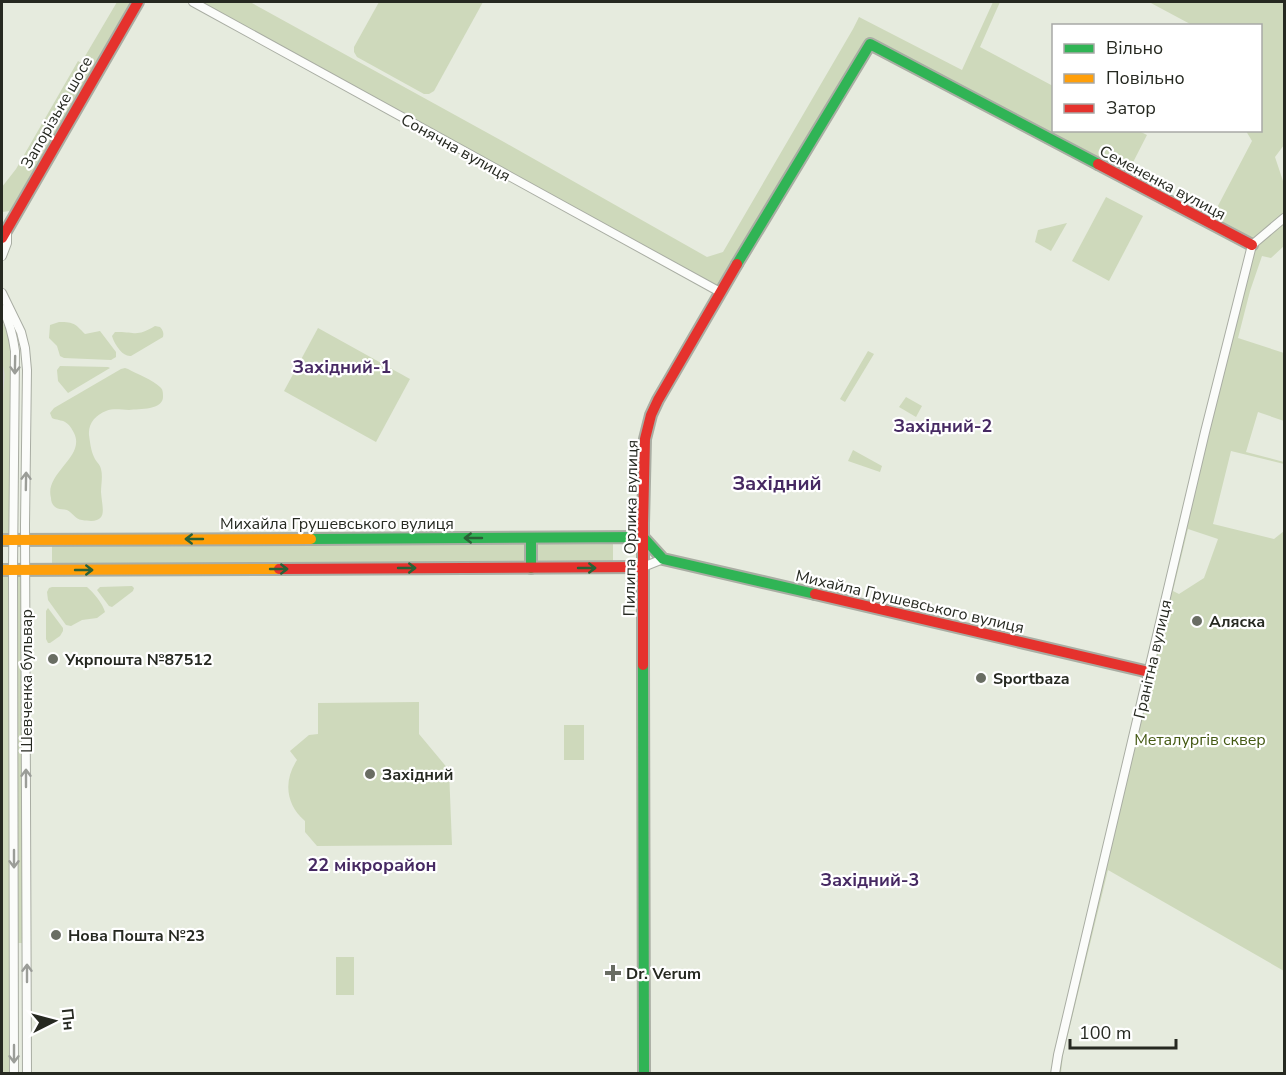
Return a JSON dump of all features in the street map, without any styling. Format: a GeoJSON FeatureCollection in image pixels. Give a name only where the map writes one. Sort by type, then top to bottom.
{"type":"FeatureCollection","features":[{"type":"Feature","properties":{"kind":"street","name":"Запорізьке шосе"},"geometry":{"type":"LineString","coordinates":[[4,234],[138,2]]}},
{"type":"Feature","properties":{"kind":"street","name":"Сонячна вулиця"},"geometry":{"type":"LineString","coordinates":[[193,2],[720,292]]}},
{"type":"Feature","properties":{"kind":"street","name":"Пилипа Орлика вулиця"},"geometry":{"type":"LineString","coordinates":[[644,1074],[643,537],[645,447],[649,423],[658,400],[720,292],[870,44]]}},
{"type":"Feature","properties":{"kind":"street","name":"Семененка вулиця"},"geometry":{"type":"LineString","coordinates":[[870,44],[1252,246]]}},
{"type":"Feature","properties":{"kind":"street"},"geometry":{"type":"LineString","coordinates":[[1252,246],[1284,218]]}},
{"type":"Feature","properties":{"kind":"street"},"geometry":{"type":"LineString","coordinates":[[2,256],[7,243],[4,234]]}},
{"type":"Feature","properties":{"kind":"street","name":"Гранітна вулиця"},"geometry":{"type":"LineString","coordinates":[[1055,1074],[1205,432],[1252,246]]}},
{"type":"Feature","properties":{"kind":"street","name":"Шевченка бульвар"},"geometry":{"type":"LineString","coordinates":[[2,293],[21,332],[27,370],[25,540],[27,1074]]}},
{"type":"Feature","properties":{"kind":"street","name":"Шевченка бульвар"},"geometry":{"type":"LineString","coordinates":[[2,309],[15,351],[14,1074]]}},
{"type":"Feature","properties":{"kind":"street"},"geometry":{"type":"LineString","coordinates":[[2,570],[643,567],[663,559],[643,537]]}},
{"type":"Feature","properties":{"kind":"street","name":"Михайла Грушевського вулиця"},"geometry":{"type":"LineString","coordinates":[[2,540],[643,537]]}},
{"type":"Feature","properties":{"kind":"street"},"geometry":{"type":"LineString","coordinates":[[531,538],[531,568]]}},
{"type":"Feature","properties":{"kind":"street","name":"Михайла Грушевського вулиця"},"geometry":{"type":"LineString","coordinates":[[663,559],[1149,672]]}},
{"type":"Feature","properties":{"kind":"street"},"geometry":{"type":"LineString","coordinates":[[14,946],[27,946]]}},
{"type":"Feature","properties":{"kind":"green space"},"geometry":{"type":"Polygon","coordinates":[[[117,2],[132,2],[10,211],[2,212],[2,187],[16,169],[78,61],[81,63],[117,2]]]}},
{"type":"Feature","properties":{"kind":"green space"},"geometry":{"type":"Polygon","coordinates":[[[200,2],[250,2],[707,257],[723,252],[859,17],[962,70],[993,2],[1000,2],[980,47],[1052,85],[1052,132],[1141,132],[1147,135],[1126,176],[868,40],[718,288],[200,2]]]}},
{"type":"Feature","properties":{"kind":"green space"},"geometry":{"type":"Polygon","coordinates":[[[379,2],[483,2],[434,91],[429,94],[424,94],[357,57],[354,52],[354,47],[379,2]]]}},
{"type":"Feature","properties":{"kind":"green space","name":"Металургів сквер"},"geometry":{"type":"Polygon","coordinates":[[[1149,2],[1284,2],[1284,145],[1275,157],[1284,184],[1284,246],[1271,258],[1262,256],[1238,338],[1284,353],[1284,421],[1258,412],[1246,452],[1284,462],[1284,464],[1231,451],[1213,524],[1274,539],[1284,531],[1284,971],[1108,870],[1063,1055],[1061,1073],[1055,1074],[1252,245],[1210,221],[1252,141],[1247,132],[1262,132],[1262,24],[1190,24],[1149,2]],[[1188,529],[1173,591],[1179,594],[1204,578],[1218,539],[1188,529]]]}},
{"type":"Feature","properties":{"kind":"green space"},"geometry":{"type":"Polygon","coordinates":[[[1106,197],[1143,216],[1109,281],[1072,261],[1106,197]]]}},
{"type":"Feature","properties":{"kind":"green space"},"geometry":{"type":"Polygon","coordinates":[[[1067,223],[1051,251],[1035,242],[1038,230],[1067,223]]]}},
{"type":"Feature","properties":{"kind":"green space"},"geometry":{"type":"Polygon","coordinates":[[[2,321],[13,345],[10,537],[2,537],[2,321]]]}},
{"type":"Feature","properties":{"kind":"green space"},"geometry":{"type":"Polygon","coordinates":[[[59,322],[74,324],[85,334],[100,331],[116,352],[116,357],[111,360],[60,356],[57,346],[49,338],[50,325],[59,322]]]}},
{"type":"Feature","properties":{"kind":"green space"},"geometry":{"type":"Polygon","coordinates":[[[155,326],[162,329],[163,337],[131,356],[125,355],[120,350],[112,336],[115,332],[139,333],[155,326]]]}},
{"type":"Feature","properties":{"kind":"green space"},"geometry":{"type":"Polygon","coordinates":[[[318,328],[410,379],[376,442],[284,391],[318,328]]]}},
{"type":"Feature","properties":{"kind":"green space"},"geometry":{"type":"Polygon","coordinates":[[[868,351],[874,354],[845,402],[840,399],[868,351]]]}},
{"type":"Feature","properties":{"kind":"green space"},"geometry":{"type":"Polygon","coordinates":[[[60,366],[110,368],[68,393],[58,381],[57,370],[60,366]]]}},
{"type":"Feature","properties":{"kind":"green space"},"geometry":{"type":"Polygon","coordinates":[[[125,368],[160,387],[163,392],[162,401],[150,408],[109,410],[93,420],[89,435],[93,455],[102,472],[103,510],[101,518],[97,520],[80,519],[67,510],[59,509],[51,501],[50,489],[53,481],[70,458],[76,442],[69,425],[52,418],[50,413],[54,408],[125,368]]]}},
{"type":"Feature","properties":{"kind":"green space"},"geometry":{"type":"Polygon","coordinates":[[[906,397],[922,406],[916,417],[899,407],[906,397]]]}},
{"type":"Feature","properties":{"kind":"green space"},"geometry":{"type":"Polygon","coordinates":[[[853,450],[882,466],[880,472],[848,461],[853,450]]]}},
{"type":"Feature","properties":{"kind":"green space"},"geometry":{"type":"Polygon","coordinates":[[[613,540],[613,564],[535,564],[535,541],[613,540]]]}},
{"type":"Feature","properties":{"kind":"green space"},"geometry":{"type":"Polygon","coordinates":[[[528,541],[528,564],[52,566],[52,543],[528,541]]]}},
{"type":"Feature","properties":{"kind":"green space"},"geometry":{"type":"Polygon","coordinates":[[[2,573],[9,573],[10,1073],[2,1073],[2,573]]]}},
{"type":"Feature","properties":{"kind":"green space"},"geometry":{"type":"Polygon","coordinates":[[[16,573],[23,573],[24,943],[16,943],[16,573]]]}},
{"type":"Feature","properties":{"kind":"green space"},"geometry":{"type":"Polygon","coordinates":[[[132,586],[133,591],[112,607],[97,590],[100,587],[132,586]]]}},
{"type":"Feature","properties":{"kind":"green space"},"geometry":{"type":"Polygon","coordinates":[[[52,587],[87,587],[98,599],[105,612],[97,618],[82,620],[71,626],[66,625],[48,600],[47,592],[52,587]]]}},
{"type":"Feature","properties":{"kind":"green space"},"geometry":{"type":"Polygon","coordinates":[[[48,608],[63,628],[60,636],[50,643],[46,639],[46,611],[48,608]]]}},
{"type":"Feature","properties":{"kind":"green space","name":"Західний"},"geometry":{"type":"Polygon","coordinates":[[[419,702],[419,734],[449,770],[452,845],[317,846],[305,832],[305,821],[290,800],[288,784],[297,760],[290,751],[309,735],[318,734],[318,703],[419,702]]]}},
{"type":"Feature","properties":{"kind":"green space"},"geometry":{"type":"Polygon","coordinates":[[[564,725],[584,725],[584,760],[564,760],[564,725]]]}},
{"type":"Feature","properties":{"kind":"green space"},"geometry":{"type":"Polygon","coordinates":[[[336,957],[354,957],[354,995],[336,995],[336,957]]]}},
{"type":"Feature","properties":{"kind":"tram line"},"geometry":{"type":"LineString","coordinates":[[2,364],[4,375],[2,398]]}},
{"type":"Feature","properties":{"kind":"traffic: fast"},"geometry":{"type":"LineString","coordinates":[[737,264],[870,44],[1098,164]]}},
{"type":"Feature","properties":{"kind":"traffic: fast"},"geometry":{"type":"LineString","coordinates":[[311,539],[643,537],[663,559],[815,594]]}},
{"type":"Feature","properties":{"kind":"traffic: fast"},"geometry":{"type":"LineString","coordinates":[[531,538],[531,568]]}},
{"type":"Feature","properties":{"kind":"traffic: fast"},"geometry":{"type":"LineString","coordinates":[[643,665],[644,1074]]}},
{"type":"Feature","properties":{"kind":"traffic: slow"},"geometry":{"type":"LineString","coordinates":[[2,540],[311,539]]}},
{"type":"Feature","properties":{"kind":"traffic: slow"},"geometry":{"type":"LineString","coordinates":[[2,570],[279,569]]}},
{"type":"Feature","properties":{"kind":"traffic: jam"},"geometry":{"type":"LineString","coordinates":[[2,238],[138,2]]}},
{"type":"Feature","properties":{"kind":"traffic: jam"},"geometry":{"type":"LineString","coordinates":[[1098,164],[1252,245]]}},
{"type":"Feature","properties":{"kind":"traffic: jam"},"geometry":{"type":"LineString","coordinates":[[643,665],[645,439],[651,415],[658,400],[737,264]]}},
{"type":"Feature","properties":{"kind":"traffic: jam"},"geometry":{"type":"LineString","coordinates":[[279,569],[643,567]]}},
{"type":"Feature","properties":{"kind":"traffic: jam"},"geometry":{"type":"LineString","coordinates":[[815,594],[1149,672]]}},
{"type":"Feature","properties":{"kind":"place","name":"Аляска"},"geometry":{"type":"Point","coordinates":[1197,621]}},
{"type":"Feature","properties":{"kind":"place","name":"Укрпошта №87512"},"geometry":{"type":"Point","coordinates":[53,659]}},
{"type":"Feature","properties":{"kind":"place","name":"Sportbaza"},"geometry":{"type":"Point","coordinates":[981,678]}},
{"type":"Feature","properties":{"kind":"place","name":"Західний"},"geometry":{"type":"Point","coordinates":[370,774]}},
{"type":"Feature","properties":{"kind":"place","name":"Нова Пошта №23"},"geometry":{"type":"Point","coordinates":[56,935]}},
{"type":"Feature","properties":{"kind":"place","name":"Dr. Verum"},"geometry":{"type":"Point","coordinates":[613,973]}},
{"type":"Feature","properties":{"kind":"district","name":"Західний-1"},"geometry":{"type":"Point","coordinates":[342,367]}},
{"type":"Feature","properties":{"kind":"district","name":"Західний-2"},"geometry":{"type":"Point","coordinates":[943,426]}},
{"type":"Feature","properties":{"kind":"district","name":"Західний"},"geometry":{"type":"Point","coordinates":[777,483]}},
{"type":"Feature","properties":{"kind":"district","name":"22 мікрорайон"},"geometry":{"type":"Point","coordinates":[372,865]}},
{"type":"Feature","properties":{"kind":"district","name":"Західний-3"},"geometry":{"type":"Point","coordinates":[870,880]}}]}
